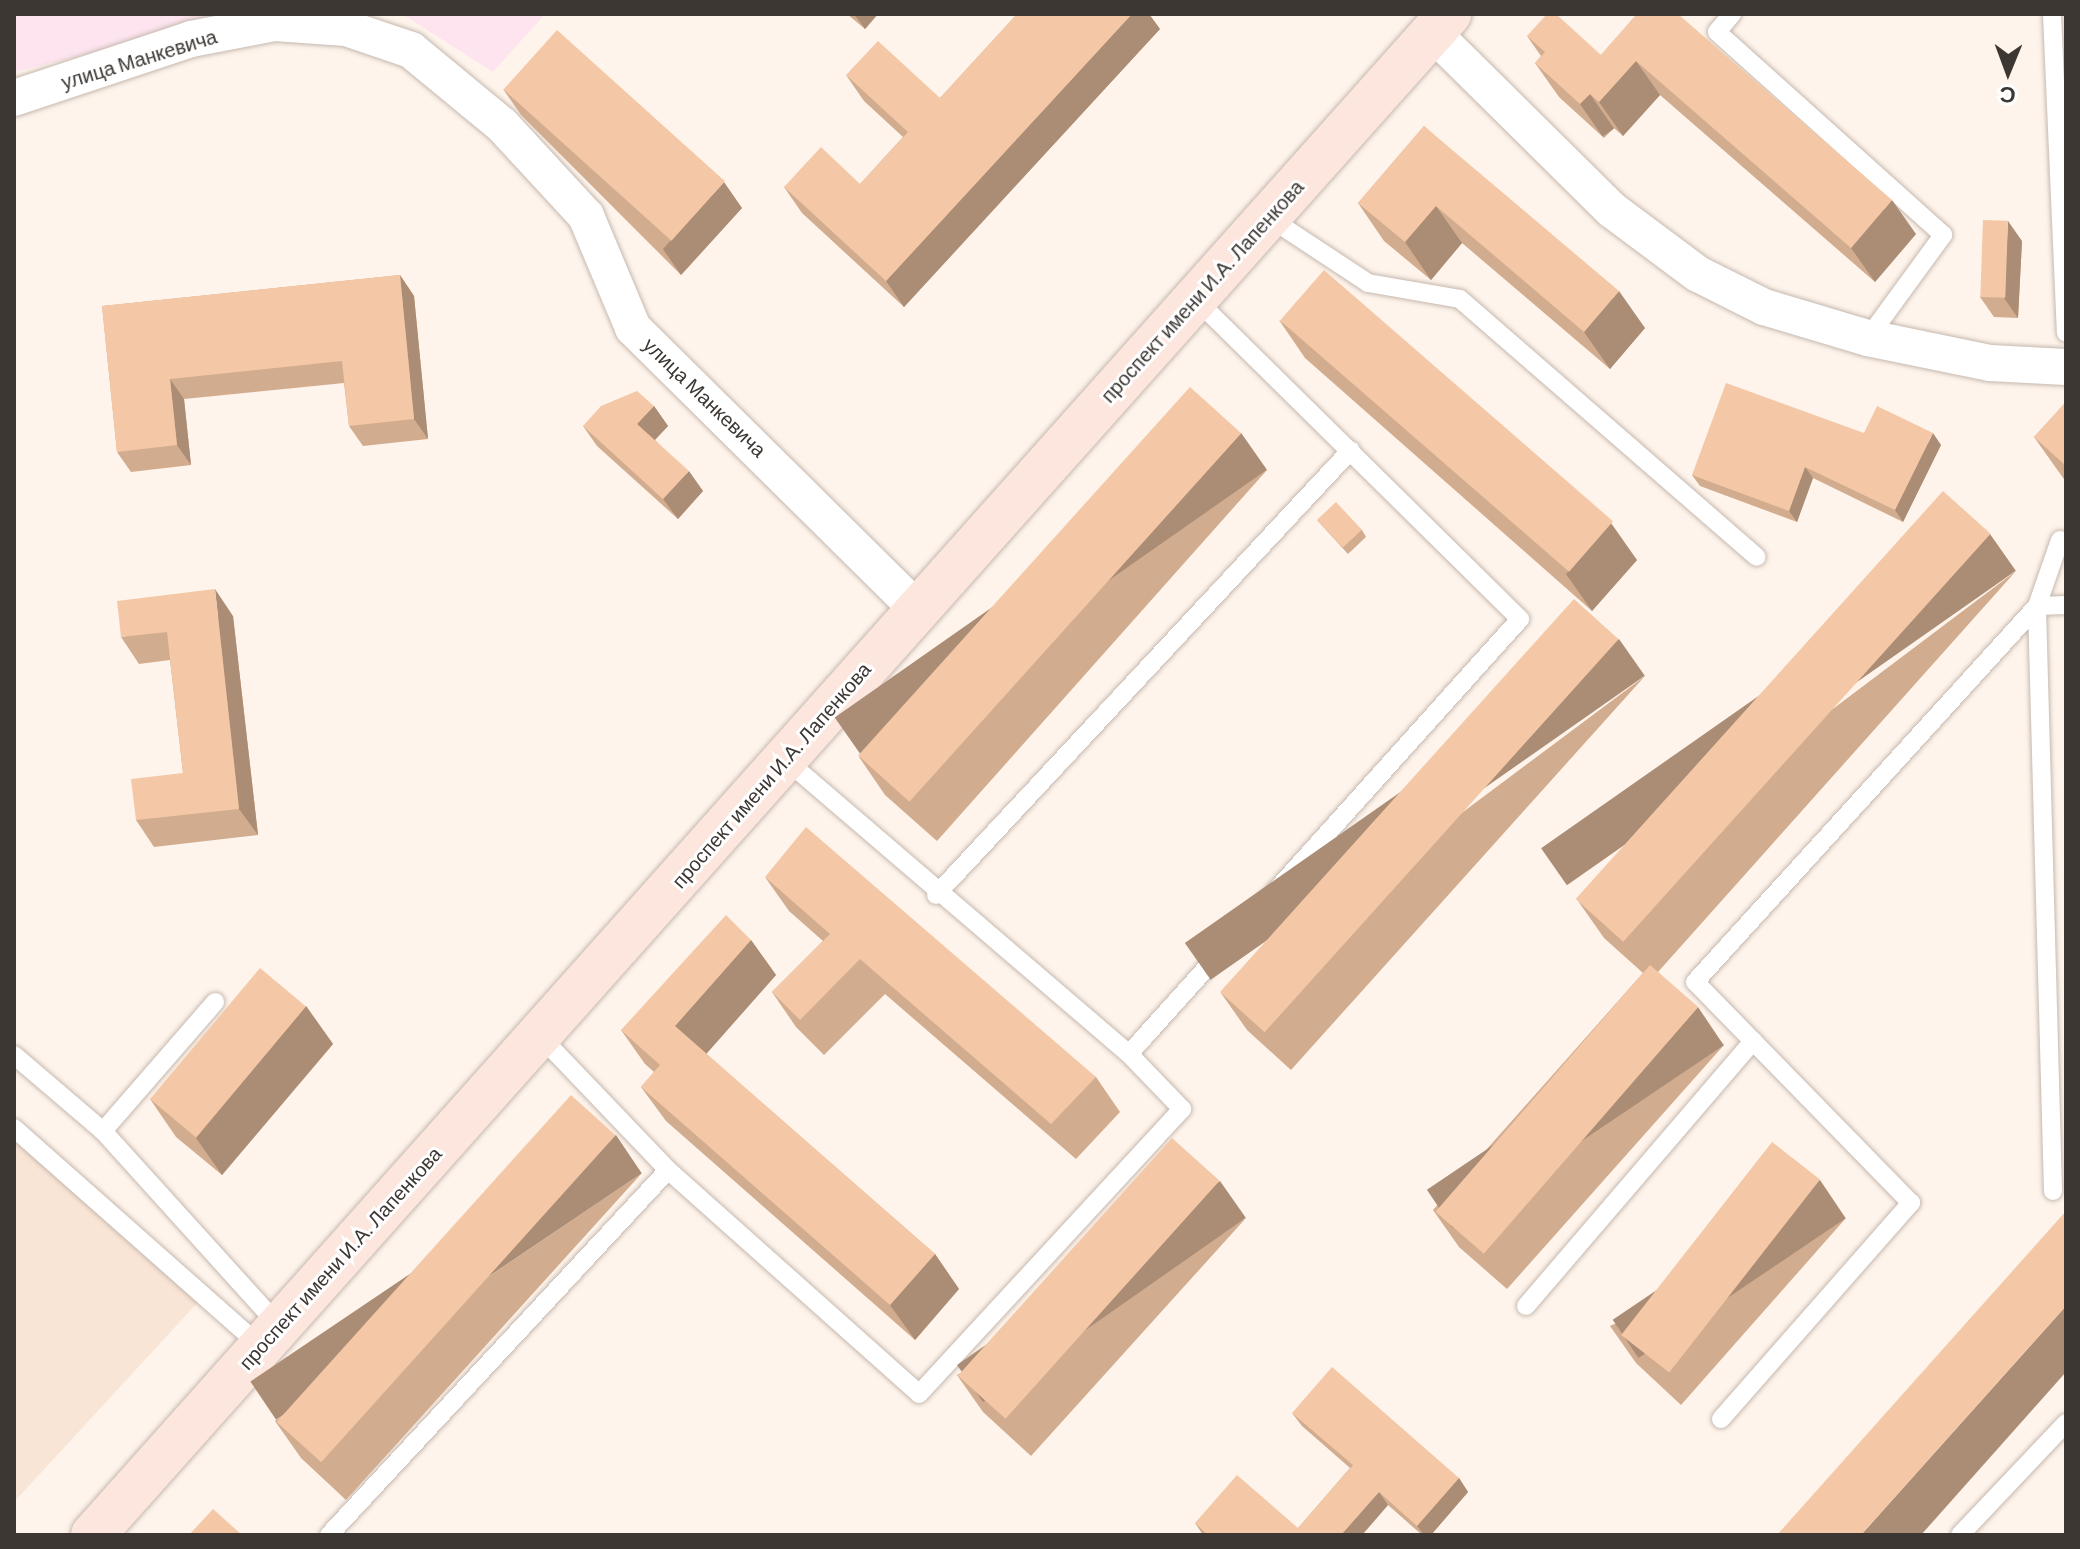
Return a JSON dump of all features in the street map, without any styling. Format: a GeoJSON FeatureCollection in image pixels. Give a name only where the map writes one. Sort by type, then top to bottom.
{"type":"FeatureCollection","features":[{"type":"Feature","properties":{"kind":"main road","name":"проспект имени И.А. Лапенкова"},"geometry":{"type":"LineString","coordinates":[[93,1535],[540,1036],[916,608],[1197,300],[1440,23]]}},
{"type":"Feature","properties":{"kind":"street","name":"улица Манкевича"},"geometry":{"type":"LineString","coordinates":[[14,98],[191,39],[275,23],[346,28],[411,50],[502,125],[586,216],[633,328],[916,608]]}},
{"type":"Feature","properties":{"kind":"street"},"geometry":{"type":"LineString","coordinates":[[1440,23],[1612,210],[1698,274],[1764,307],[1868,338],[1990,363],[2066,367]]}},
{"type":"Feature","properties":{"kind":"lane"},"geometry":{"type":"LineString","coordinates":[[1732,14],[1717,32],[1943,235],[1868,338]]}},
{"type":"Feature","properties":{"kind":"lane"},"geometry":{"type":"LineString","coordinates":[[2052,14],[2066,333]]}},
{"type":"Feature","properties":{"kind":"lane"},"geometry":{"type":"LineString","coordinates":[[1268,217],[1368,283],[1460,299],[1757,557]]}},
{"type":"Feature","properties":{"kind":"lane"},"geometry":{"type":"LineString","coordinates":[[1129,1054],[1520,619],[1197,300]]}},
{"type":"Feature","properties":{"kind":"lane"},"geometry":{"type":"LineString","coordinates":[[936,895],[1351,450]]}},
{"type":"Feature","properties":{"kind":"lane"},"geometry":{"type":"LineString","coordinates":[[2053,1191],[2037,606],[2060,540]]}},
{"type":"Feature","properties":{"kind":"lane"},"geometry":{"type":"LineString","coordinates":[[1721,1419],[1911,1203],[1695,982],[2037,606],[2066,605]]}},
{"type":"Feature","properties":{"kind":"lane"},"geometry":{"type":"LineString","coordinates":[[540,1036],[668,1170],[919,1394],[1182,1109],[1129,1054],[936,895],[785,759]]}},
{"type":"Feature","properties":{"kind":"lane"},"geometry":{"type":"LineString","coordinates":[[103,1131],[215,1002]]}},
{"type":"Feature","properties":{"kind":"lane"},"geometry":{"type":"LineString","coordinates":[[1526,1306],[1753,1041]]}},
{"type":"Feature","properties":{"kind":"lane"},"geometry":{"type":"LineString","coordinates":[[14,1055],[103,1131],[269,1336]]}},
{"type":"Feature","properties":{"kind":"lane"},"geometry":{"type":"LineString","coordinates":[[14,1128],[269,1336]]}},
{"type":"Feature","properties":{"kind":"lane"},"geometry":{"type":"LineString","coordinates":[[329,1535],[668,1170]]}},
{"type":"Feature","properties":{"kind":"lane"},"geometry":{"type":"LineString","coordinates":[[1960,1535],[2066,1423]]}},
{"type":"Feature","properties":{"kind":"shaded area"},"geometry":{"type":"Polygon","coordinates":[[[14,14],[253,14],[14,72],[14,14]]]}},
{"type":"Feature","properties":{"kind":"shaded area"},"geometry":{"type":"Polygon","coordinates":[[[402,14],[545,14],[493,72],[402,14]]]}},
{"type":"Feature","properties":{"kind":"shaded area"},"geometry":{"type":"Polygon","coordinates":[[[14,1120],[200,1300],[14,1502],[14,1120]]]}},
{"type":"Feature","properties":{"kind":"building"},"geometry":{"type":"Polygon","coordinates":[[[1017,14],[1132,14],[886,281],[784,187],[821,147],[860,184],[908,132],[846,75],[878,41],[940,98],[1017,14]]]}},
{"type":"Feature","properties":{"kind":"building"},"geometry":{"type":"Polygon","coordinates":[[[1547,14],[1556,14],[1601,55],[1637,14],[1678,14],[1892,200],[1851,248],[1636,61],[1599,102],[1590,94],[1580,104],[1535,63],[1545,52],[1527,36],[1547,14]]]}},
{"type":"Feature","properties":{"kind":"building"},"geometry":{"type":"Polygon","coordinates":[[[557,30],[725,181],[671,241],[503,89],[557,30]]]}},
{"type":"Feature","properties":{"kind":"building"},"geometry":{"type":"Polygon","coordinates":[[[1424,126],[1619,291],[1584,332],[1436,206],[1405,242],[1358,203],[1424,126]]]}},
{"type":"Feature","properties":{"kind":"building"},"geometry":{"type":"Polygon","coordinates":[[[1983,220],[2008,221],[2005,298],[1980,297],[1983,220]]]}},
{"type":"Feature","properties":{"kind":"building"},"geometry":{"type":"Polygon","coordinates":[[[1324,270],[1613,521],[1569,572],[1280,321],[1324,270]]]}},
{"type":"Feature","properties":{"kind":"building"},"geometry":{"type":"Polygon","coordinates":[[[400,275],[414,419],[349,426],[342,361],[170,379],[177,445],[117,452],[102,306],[400,275]]]}},
{"type":"Feature","properties":{"kind":"building"},"geometry":{"type":"Polygon","coordinates":[[[1726,383],[1864,433],[1877,406],[1933,433],[1895,510],[1805,467],[1789,511],[1692,475],[1726,383]]]}},
{"type":"Feature","properties":{"kind":"building"},"geometry":{"type":"Polygon","coordinates":[[[1190,387],[1241,433],[909,802],[858,756],[1190,387]]]}},
{"type":"Feature","properties":{"kind":"building"},"geometry":{"type":"Polygon","coordinates":[[[637,391],[654,406],[637,424],[689,471],[663,499],[583,426],[601,406],[637,391]]]}},
{"type":"Feature","properties":{"kind":"building"},"geometry":{"type":"Polygon","coordinates":[[[2066,402],[2066,466],[2034,437],[2066,402]]]}},
{"type":"Feature","properties":{"kind":"building"},"geometry":{"type":"Polygon","coordinates":[[[1943,491],[1991,534],[1623,942],[1576,899],[1943,491]]]}},
{"type":"Feature","properties":{"kind":"building"},"geometry":{"type":"Polygon","coordinates":[[[1336,502],[1362,530],[1343,548],[1317,520],[1336,502]]]}},
{"type":"Feature","properties":{"kind":"building"},"geometry":{"type":"Polygon","coordinates":[[[215,589],[239,809],[136,820],[131,779],[183,773],[167,632],[121,637],[117,601],[215,589]]]}},
{"type":"Feature","properties":{"kind":"building"},"geometry":{"type":"Polygon","coordinates":[[[1574,599],[1619,639],[1265,1032],[1220,992],[1574,599]]]}},
{"type":"Feature","properties":{"kind":"building"},"geometry":{"type":"Polygon","coordinates":[[[806,827],[1096,1077],[1051,1124],[860,959],[800,1020],[772,992],[830,934],[765,877],[806,827]]]}},
{"type":"Feature","properties":{"kind":"building"},"geometry":{"type":"Polygon","coordinates":[[[726,915],[751,940],[675,1026],[935,1254],[890,1305],[641,1087],[660,1065],[621,1030],[726,915]]]}},
{"type":"Feature","properties":{"kind":"building"},"geometry":{"type":"Polygon","coordinates":[[[1650,965],[1698,1007],[1484,1254],[1435,1212],[1650,965]]]}},
{"type":"Feature","properties":{"kind":"building"},"geometry":{"type":"Polygon","coordinates":[[[260,968],[306,1007],[196,1138],[150,1099],[260,968]]]}},
{"type":"Feature","properties":{"kind":"building"},"geometry":{"type":"Polygon","coordinates":[[[571,1095],[616,1135],[321,1462],[277,1422],[571,1095]]]}},
{"type":"Feature","properties":{"kind":"building"},"geometry":{"type":"Polygon","coordinates":[[[1172,1138],[1220,1181],[1005,1419],[958,1376],[1172,1138]]]}},
{"type":"Feature","properties":{"kind":"building"},"geometry":{"type":"Polygon","coordinates":[[[1772,1142],[1820,1180],[1669,1373],[1621,1335],[1772,1142]]]}},
{"type":"Feature","properties":{"kind":"building"},"geometry":{"type":"Polygon","coordinates":[[[2066,1211],[2066,1306],[1861,1535],[1777,1535],[2066,1211]]]}},
{"type":"Feature","properties":{"kind":"building"},"geometry":{"type":"Polygon","coordinates":[[[1332,1367],[1459,1478],[1417,1526],[1379,1492],[1341,1535],[1208,1535],[1195,1523],[1237,1475],[1298,1528],[1353,1465],[1292,1413],[1332,1367]]]}},
{"type":"Feature","properties":{"kind":"building"},"geometry":{"type":"Polygon","coordinates":[[[213,1509],[242,1535],[189,1535],[213,1509]]]}}]}
